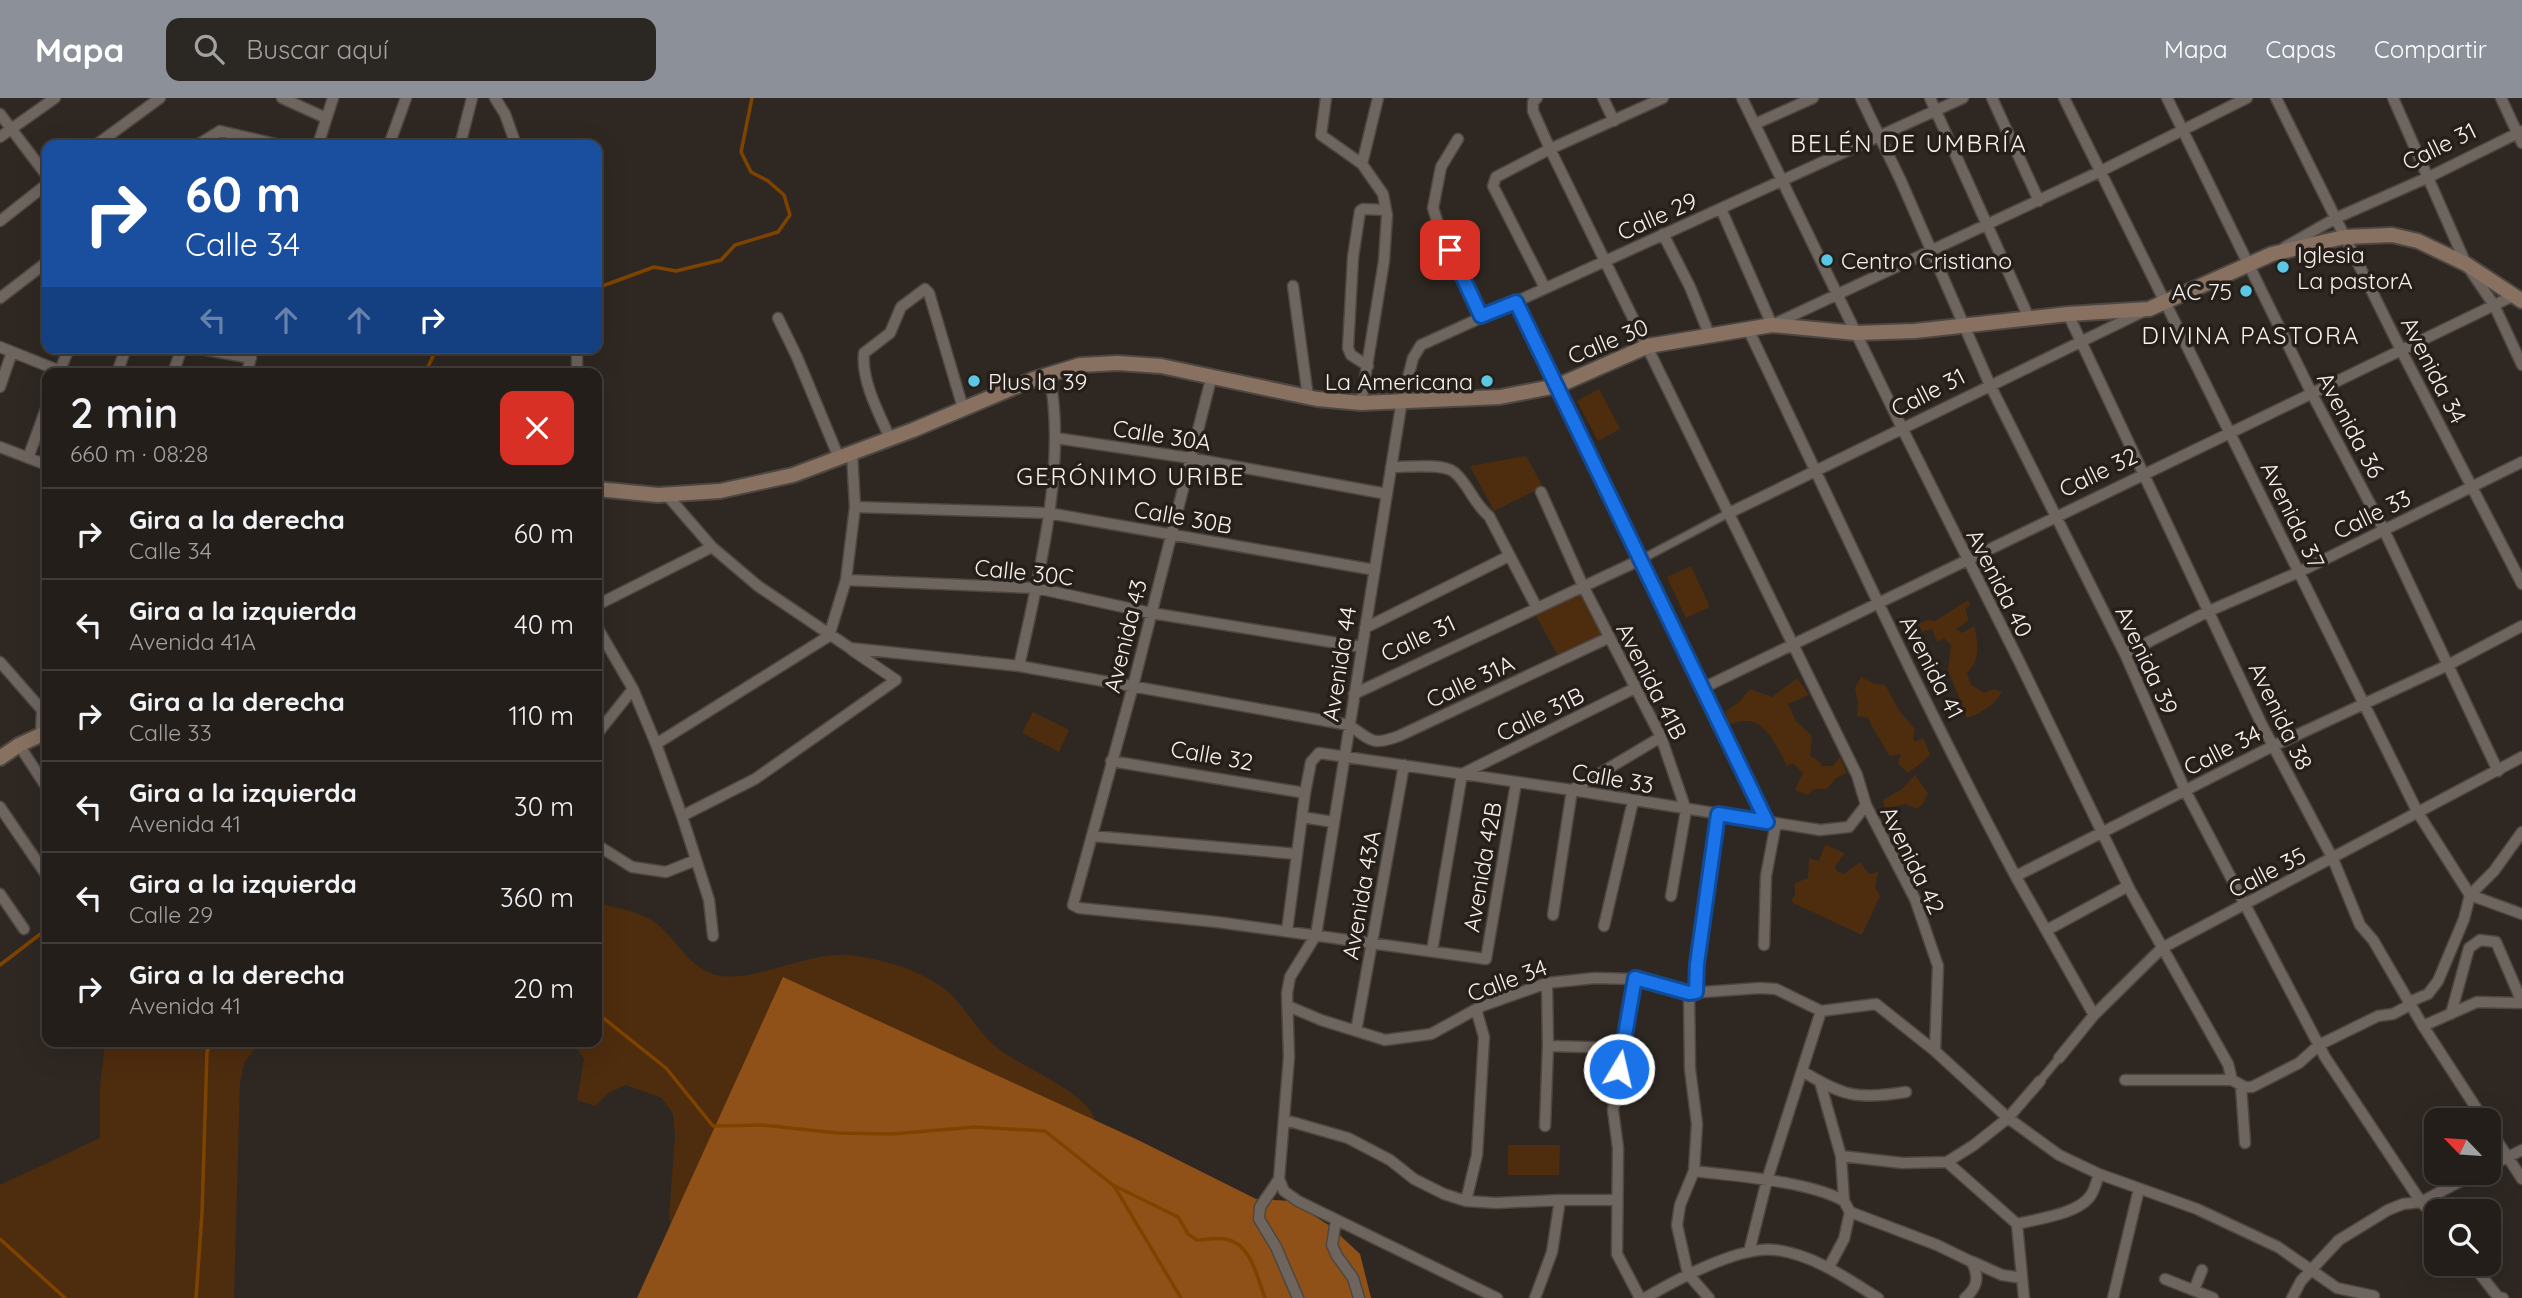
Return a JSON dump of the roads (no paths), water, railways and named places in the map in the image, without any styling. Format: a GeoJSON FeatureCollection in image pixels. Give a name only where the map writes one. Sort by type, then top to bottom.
{"type":"FeatureCollection","features":[{"type":"Feature","properties":{"kind":"main road","name":"Calle 32"},"geometry":{"type":"LineString","coordinates":[[2272,254],[2344,237],[2392,235],[2418,241],[2466,264],[2518,299]]}},
{"type":"Feature","properties":{"kind":"main road","name":"Calle 31"},"geometry":{"type":"LineString","coordinates":[[2149,309],[2272,254]]}},
{"type":"Feature","properties":{"kind":"main road","name":"Calle 30"},"geometry":{"type":"LineString","coordinates":[[602,489],[667,494],[720,491],[793,475],[890,439],[1049,374],[1080,365],[1118,363],[1161,366],[1308,397],[1361,403],[1500,397],[1557,386],[1648,346],[1772,325],[1856,333],[1964,327],[2068,314],[2149,309]]}},
{"type":"Feature","properties":{"kind":"main road"},"geometry":{"type":"LineString","coordinates":[[0,758],[42,734]]}},
{"type":"Feature","properties":{"kind":"street"},"geometry":{"type":"LineString","coordinates":[[0,137],[55,98]]}},
{"type":"Feature","properties":{"kind":"street"},"geometry":{"type":"LineString","coordinates":[[103,140],[160,98]]}},
{"type":"Feature","properties":{"kind":"street"},"geometry":{"type":"LineString","coordinates":[[282,98],[326,118]]}},
{"type":"Feature","properties":{"kind":"street"},"geometry":{"type":"LineString","coordinates":[[319,140],[333,98]]}},
{"type":"Feature","properties":{"kind":"street"},"geometry":{"type":"LineString","coordinates":[[391,140],[406,98]]}},
{"type":"Feature","properties":{"kind":"street"},"geometry":{"type":"LineString","coordinates":[[461,140],[472,98]]}},
{"type":"Feature","properties":{"kind":"street"},"geometry":{"type":"LineString","coordinates":[[495,98],[505,114],[514,140]]}},
{"type":"Feature","properties":{"kind":"street"},"geometry":{"type":"LineString","coordinates":[[1326,98],[1321,135],[1362,164],[1383,194],[1386,210],[1384,261],[1361,403]]}},
{"type":"Feature","properties":{"kind":"street"},"geometry":{"type":"LineString","coordinates":[[1362,164],[1378,98]]}},
{"type":"Feature","properties":{"kind":"street"},"geometry":{"type":"LineString","coordinates":[[1537,98],[1533,102],[1534,111],[1550,149],[1648,346]]}},
{"type":"Feature","properties":{"kind":"street"},"geometry":{"type":"LineString","coordinates":[[1603,98],[1614,121]]}},
{"type":"Feature","properties":{"kind":"street"},"geometry":{"type":"LineString","coordinates":[[1545,288],[1493,186],[1496,177],[1662,98]]}},
{"type":"Feature","properties":{"kind":"street","name":"Avenida 40"},"geometry":{"type":"LineString","coordinates":[[1742,98],[2128,886],[2228,1064],[2236,1083],[2245,1143]]}},
{"type":"Feature","properties":{"kind":"street"},"geometry":{"type":"LineString","coordinates":[[1755,124],[1813,98]]}},
{"type":"Feature","properties":{"kind":"street","name":"Avenida 39"},"geometry":{"type":"LineString","coordinates":[[1861,98],[1990,385],[2125,654],[2185,790],[2319,1045],[2424,1205]]}},
{"type":"Feature","properties":{"kind":"street"},"geometry":{"type":"LineString","coordinates":[[1930,98],[2029,318]]}},
{"type":"Feature","properties":{"kind":"street","name":"Calle 29"},"geometry":{"type":"LineString","coordinates":[[1402,400],[1413,358],[1421,345],[1963,98]]}},
{"type":"Feature","properties":{"kind":"street"},"geometry":{"type":"LineString","coordinates":[[1992,98],[2039,201]]}},
{"type":"Feature","properties":{"kind":"street","name":"Avenida 37"},"geometry":{"type":"LineString","coordinates":[[2064,98],[2418,813],[2470,895]]}},
{"type":"Feature","properties":{"kind":"street","name":"Avenida 36"},"geometry":{"type":"LineString","coordinates":[[2167,98],[2312,394],[2384,530],[2498,771]]}},
{"type":"Feature","properties":{"kind":"street","name":"Calle 30"},"geometry":{"type":"LineString","coordinates":[[1772,325],[2039,201],[2247,98]]}},
{"type":"Feature","properties":{"kind":"street","name":"Avenida 34"},"geometry":{"type":"LineString","coordinates":[[2276,98],[2401,350],[2522,584]]}},
{"type":"Feature","properties":{"kind":"street"},"geometry":{"type":"LineString","coordinates":[[2393,98],[2466,264],[2494,305],[2522,365]]}},
{"type":"Feature","properties":{"kind":"street"},"geometry":{"type":"LineString","coordinates":[[2501,98],[2519,132],[2522,144]]}},
{"type":"Feature","properties":{"kind":"street"},"geometry":{"type":"LineString","coordinates":[[0,114],[42,169]]}},
{"type":"Feature","properties":{"kind":"street"},"geometry":{"type":"LineString","coordinates":[[205,140],[220,131],[256,140]]}},
{"type":"Feature","properties":{"kind":"street","name":"Calle 31"},"geometry":{"type":"LineString","coordinates":[[2272,254],[2336,218],[2430,177],[2519,132]]}},
{"type":"Feature","properties":{"kind":"street"},"geometry":{"type":"LineString","coordinates":[[1458,139],[1441,167],[1433,208],[1440,230],[1481,316]]}},
{"type":"Feature","properties":{"kind":"street"},"geometry":{"type":"LineString","coordinates":[[0,221],[42,188]]}},
{"type":"Feature","properties":{"kind":"street"},"geometry":{"type":"LineString","coordinates":[[1721,209],[1772,325]]}},
{"type":"Feature","properties":{"kind":"street"},"geometry":{"type":"LineString","coordinates":[[1368,366],[1351,355],[1348,348],[1354,246],[1360,211],[1386,210]]}},
{"type":"Feature","properties":{"kind":"street"},"geometry":{"type":"LineString","coordinates":[[1663,234],[1690,287],[1709,334]]}},
{"type":"Feature","properties":{"kind":"street"},"geometry":{"type":"LineString","coordinates":[[0,298],[42,266]]}},
{"type":"Feature","properties":{"kind":"street"},"geometry":{"type":"LineString","coordinates":[[1293,286],[1308,397]]}},
{"type":"Feature","properties":{"kind":"street"},"geometry":{"type":"LineString","coordinates":[[890,439],[864,368],[864,353],[890,334],[901,307],[925,289],[929,292],[941,327],[963,408]]}},
{"type":"Feature","properties":{"kind":"street","name":"Calle 32"},"geometry":{"type":"LineString","coordinates":[[1703,688],[2494,305],[2518,299]]}},
{"type":"Feature","properties":{"kind":"street"},"geometry":{"type":"LineString","coordinates":[[1516,302],[1703,688],[1772,822],[1766,876],[1764,945]]}},
{"type":"Feature","properties":{"kind":"street","name":"Calle 31"},"geometry":{"type":"LineString","coordinates":[[1354,694],[1642,559],[1727,514],[2149,309]]}},
{"type":"Feature","properties":{"kind":"street","name":"Avenida 38"},"geometry":{"type":"LineString","coordinates":[[2068,314],[2273,746],[2333,859],[2360,925],[2373,940],[2423,1026],[2476,1108]]}},
{"type":"Feature","properties":{"kind":"street"},"geometry":{"type":"LineString","coordinates":[[656,744],[829,636],[846,580],[855,507],[846,455],[778,318]]}},
{"type":"Feature","properties":{"kind":"street","name":"Avenida 41"},"geometry":{"type":"LineString","coordinates":[[1748,329],[1879,603],[2016,876],[2094,1015]]}},
{"type":"Feature","properties":{"kind":"street","name":"Avenida 42"},"geometry":{"type":"LineString","coordinates":[[1648,346],[1727,514],[1857,775],[1866,805],[1915,899],[1938,965],[1935,1051]]}},
{"type":"Feature","properties":{"kind":"street"},"geometry":{"type":"LineString","coordinates":[[0,347],[52,368]]}},
{"type":"Feature","properties":{"kind":"street"},"geometry":{"type":"LineString","coordinates":[[0,387],[12,352]]}},
{"type":"Feature","properties":{"kind":"street"},"geometry":{"type":"LineString","coordinates":[[1019,666],[1036,588],[1056,438],[1049,374]]}},
{"type":"Feature","properties":{"kind":"street","name":"Avenida 43"},"geometry":{"type":"LineString","coordinates":[[1073,905],[1133,686],[1212,375]]}},
{"type":"Feature","properties":{"kind":"street","name":"Avenida 44"},"geometry":{"type":"LineString","coordinates":[[1316,935],[1402,400]]}},
{"type":"Feature","properties":{"kind":"street"},"geometry":{"type":"LineString","coordinates":[[28,458],[42,420]]}},
{"type":"Feature","properties":{"kind":"street","name":"Calle 30A"},"geometry":{"type":"LineString","coordinates":[[1056,438],[1190,457],[1387,494]]}},
{"type":"Feature","properties":{"kind":"street"},"geometry":{"type":"LineString","coordinates":[[0,447],[42,463]]}},
{"type":"Feature","properties":{"kind":"street","name":"Calle 33"},"geometry":{"type":"LineString","coordinates":[[2125,654],[2209,611],[2299,572],[2522,462]]}},
{"type":"Feature","properties":{"kind":"street"},"geometry":{"type":"LineString","coordinates":[[1391,467],[1443,468],[1455,472],[1479,508],[1489,516],[1536,608]]}},
{"type":"Feature","properties":{"kind":"street","name":"Avenida 41B"},"geometry":{"type":"LineString","coordinates":[[1541,492],[1608,638],[1661,737],[1686,810],[1671,896]]}},
{"type":"Feature","properties":{"kind":"street"},"geometry":{"type":"LineString","coordinates":[[667,494],[712,547],[758,586],[897,680],[755,779],[682,816]]}},
{"type":"Feature","properties":{"kind":"street","name":"Calle 30B"},"geometry":{"type":"LineString","coordinates":[[855,507],[1048,513],[1375,570]]}},
{"type":"Feature","properties":{"kind":"street"},"geometry":{"type":"LineString","coordinates":[[602,602],[712,547]]}},
{"type":"Feature","properties":{"kind":"street"},"geometry":{"type":"LineString","coordinates":[[1365,628],[1509,556]]}},
{"type":"Feature","properties":{"kind":"street","name":"Calle 30C"},"geometry":{"type":"LineString","coordinates":[[846,580],[1036,588],[1151,613],[1362,647]]}},
{"type":"Feature","properties":{"kind":"street","name":"Calle 34"},"geometry":{"type":"LineString","coordinates":[[2016,876],[2273,746],[2448,665],[2522,626]]}},
{"type":"Feature","properties":{"kind":"street"},"geometry":{"type":"LineString","coordinates":[[602,638],[633,689],[656,744],[709,900],[713,936]]}},
{"type":"Feature","properties":{"kind":"street","name":"Calle 31A"},"geometry":{"type":"LineString","coordinates":[[1349,725],[1370,740],[1380,743],[1608,638]]}},
{"type":"Feature","properties":{"kind":"street"},"geometry":{"type":"LineString","coordinates":[[850,648],[1019,666],[1349,725]]}},
{"type":"Feature","properties":{"kind":"street"},"geometry":{"type":"LineString","coordinates":[[2,668],[42,703]]}},
{"type":"Feature","properties":{"kind":"street","name":"Calle 31B"},"geometry":{"type":"LineString","coordinates":[[1462,774],[1635,688]]}},
{"type":"Feature","properties":{"kind":"street"},"geometry":{"type":"LineString","coordinates":[[602,728],[633,689]]}},
{"type":"Feature","properties":{"kind":"street"},"geometry":{"type":"LineString","coordinates":[[1553,915],[1572,790],[1661,737]]}},
{"type":"Feature","properties":{"kind":"street"},"geometry":{"type":"LineString","coordinates":[[19,745],[42,780]]}},
{"type":"Feature","properties":{"kind":"street","name":"Calle 33"},"geometry":{"type":"LineString","coordinates":[[1305,793],[1314,756],[1319,753],[1820,830],[1842,829],[1855,822],[1866,805]]}},
{"type":"Feature","properties":{"kind":"street","name":"Calle 32"},"geometry":{"type":"LineString","coordinates":[[1111,761],[1305,793]]}},
{"type":"Feature","properties":{"kind":"street","name":"Calle 35"},"geometry":{"type":"LineString","coordinates":[[2059,1058],[2094,1015],[2162,948],[2498,771],[2519,763]]}},
{"type":"Feature","properties":{"kind":"street","name":"Avenida 43A"},"geometry":{"type":"LineString","coordinates":[[1356,1031],[1404,765]]}},
{"type":"Feature","properties":{"kind":"street"},"geometry":{"type":"LineString","coordinates":[[1432,951],[1462,774]]}},
{"type":"Feature","properties":{"kind":"street","name":"Avenida 42B"},"geometry":{"type":"LineString","coordinates":[[1486,959],[1516,783]]}},
{"type":"Feature","properties":{"kind":"street"},"geometry":{"type":"LineString","coordinates":[[1287,931],[1305,793]]}},
{"type":"Feature","properties":{"kind":"street"},"geometry":{"type":"LineString","coordinates":[[1604,926],[1633,801]]}},
{"type":"Feature","properties":{"kind":"street"},"geometry":{"type":"LineString","coordinates":[[0,807],[42,869]]}},
{"type":"Feature","properties":{"kind":"street"},"geometry":{"type":"LineString","coordinates":[[1709,1298],[1688,1274],[1677,1225],[1680,1205],[1694,1171],[1697,1124],[1690,1069],[1692,993],[1718,814]]}},
{"type":"Feature","properties":{"kind":"street"},"geometry":{"type":"LineString","coordinates":[[1302,817],[1333,822]]}},
{"type":"Feature","properties":{"kind":"street"},"geometry":{"type":"LineString","coordinates":[[2125,1080],[2236,1083],[2252,1087],[2299,1063],[2319,1045],[2378,1016],[2393,1014],[2406,1007],[2409,1002],[2428,994],[2438,981],[2464,919],[2470,895],[2494,871],[2522,832]]}},
{"type":"Feature","properties":{"kind":"street"},"geometry":{"type":"LineString","coordinates":[[1092,835],[1297,854]]}},
{"type":"Feature","properties":{"kind":"street"},"geometry":{"type":"LineString","coordinates":[[602,848],[632,867],[666,872],[696,860]]}},
{"type":"Feature","properties":{"kind":"street"},"geometry":{"type":"LineString","coordinates":[[2047,930],[2128,886]]}},
{"type":"Feature","properties":{"kind":"street"},"geometry":{"type":"LineString","coordinates":[[0,894],[24,929]]}},
{"type":"Feature","properties":{"kind":"street"},"geometry":{"type":"LineString","coordinates":[[2470,895],[2522,914]]}},
{"type":"Feature","properties":{"kind":"street","name":"Calle 34"},"geometry":{"type":"LineString","coordinates":[[1073,905],[1486,959]]}},
{"type":"Feature","properties":{"kind":"street"},"geometry":{"type":"LineString","coordinates":[[1298,1298],[1276,1247],[1259,1219],[1260,1207],[1279,1179],[1289,1057],[1290,977],[1316,935]]}},
{"type":"Feature","properties":{"kind":"street"},"geometry":{"type":"LineString","coordinates":[[2423,1026],[2477,1003],[2522,1003],[2497,942],[2480,940],[2469,948],[2451,1013]]}},
{"type":"Feature","properties":{"kind":"street","name":"Calle 34"},"geometry":{"type":"LineString","coordinates":[[1288,1006],[1321,1020],[1385,1040],[1431,1034],[1476,1009],[1547,983],[1595,978],[1635,978],[1692,993],[1776,989],[1821,1011]]}},
{"type":"Feature","properties":{"kind":"street"},"geometry":{"type":"LineString","coordinates":[[1635,978],[1613,1110],[1618,1148],[1617,1254],[1642,1298],[1688,1274],[1749,1252],[1775,1250],[1829,1267],[1878,1298]]}},
{"type":"Feature","properties":{"kind":"street"},"geometry":{"type":"LineString","coordinates":[[1545,1126],[1547,983]]}},
{"type":"Feature","properties":{"kind":"street"},"geometry":{"type":"LineString","coordinates":[[1749,1252],[1767,1180],[1821,1011],[1876,1004],[1935,1051],[2008,1118],[2059,1155],[2099,1174],[2197,1209],[2278,1247],[2337,1289],[2374,1296]]}},
{"type":"Feature","properties":{"kind":"street"},"geometry":{"type":"LineString","coordinates":[[1466,1201],[1477,1155],[1484,1037],[1476,1009]]}},
{"type":"Feature","properties":{"kind":"street"},"geometry":{"type":"LineString","coordinates":[[1548,1046],[1622,1048]]}},
{"type":"Feature","properties":{"kind":"street"},"geometry":{"type":"LineString","coordinates":[[1841,1156],[1902,1163],[1947,1162],[1974,1146],[2008,1118],[2059,1058]]}},
{"type":"Feature","properties":{"kind":"street"},"geometry":{"type":"LineString","coordinates":[[1802,1071],[1834,1090],[1864,1097],[1906,1092]]}},
{"type":"Feature","properties":{"kind":"street"},"geometry":{"type":"LineString","coordinates":[[1820,1082],[1841,1156],[1844,1201],[1850,1212],[1937,1245],[2002,1275],[2022,1278]]}},
{"type":"Feature","properties":{"kind":"street"},"geometry":{"type":"LineString","coordinates":[[1285,1120],[1348,1138],[1390,1160],[1414,1179],[1444,1194],[1466,1201],[1496,1203],[1560,1199],[1617,1200]]}},
{"type":"Feature","properties":{"kind":"street"},"geometry":{"type":"LineString","coordinates":[[2501,1146],[2522,1180]]}},
{"type":"Feature","properties":{"kind":"street"},"geometry":{"type":"LineString","coordinates":[[2501,1160],[2522,1150]]}},
{"type":"Feature","properties":{"kind":"street"},"geometry":{"type":"LineString","coordinates":[[1947,1162],[2017,1224],[2024,1298]]}},
{"type":"Feature","properties":{"kind":"street"},"geometry":{"type":"LineString","coordinates":[[1694,1171],[1767,1180],[1832,1194],[1844,1201]]}},
{"type":"Feature","properties":{"kind":"street"},"geometry":{"type":"LineString","coordinates":[[2017,1224],[2066,1212],[2083,1203],[2090,1196],[2099,1174]]}},
{"type":"Feature","properties":{"kind":"street"},"geometry":{"type":"LineString","coordinates":[[1279,1179],[1284,1191],[1291,1196],[1497,1298]]}},
{"type":"Feature","properties":{"kind":"street"},"geometry":{"type":"LineString","coordinates":[[2292,1298],[2301,1282],[2339,1240],[2388,1210],[2403,1204],[2421,1202],[2453,1185]]}},
{"type":"Feature","properties":{"kind":"street"},"geometry":{"type":"LineString","coordinates":[[2113,1298],[2139,1189]]}},
{"type":"Feature","properties":{"kind":"street"},"geometry":{"type":"LineString","coordinates":[[1535,1298],[1552,1252],[1560,1199]]}},
{"type":"Feature","properties":{"kind":"street"},"geometry":{"type":"LineString","coordinates":[[1829,1267],[1844,1239],[1850,1212]]}},
{"type":"Feature","properties":{"kind":"street"},"geometry":{"type":"LineString","coordinates":[[1336,1220],[1332,1245],[1353,1278],[1359,1298]]}},
{"type":"Feature","properties":{"kind":"street"},"geometry":{"type":"LineString","coordinates":[[1965,1298],[1975,1289],[1978,1274],[1972,1262]]}},
{"type":"Feature","properties":{"kind":"street"},"geometry":{"type":"LineString","coordinates":[[2194,1290],[2202,1270]]}},
{"type":"Feature","properties":{"kind":"street"},"geometry":{"type":"LineString","coordinates":[[2482,1276],[2500,1297]]}},
{"type":"Feature","properties":{"kind":"street"},"geometry":{"type":"LineString","coordinates":[[2165,1279],[2213,1298]]}},
{"type":"Feature","properties":{"kind":"waterway"},"geometry":{"type":"LineString","coordinates":[[602,286],[654,267],[676,271],[721,260],[735,245],[778,232],[790,215],[784,195],[768,181],[751,172],[741,152],[752,98]]}},
{"type":"Feature","properties":{"kind":"waterway"},"geometry":{"type":"LineString","coordinates":[[427,368],[434,354]]}},
{"type":"Feature","properties":{"kind":"waterway"},"geometry":{"type":"LineString","coordinates":[[0,965],[42,933]]}},
{"type":"Feature","properties":{"kind":"waterway"},"geometry":{"type":"LineString","coordinates":[[602,1017],[666,1068],[713,1126],[762,1125],[838,1133],[891,1134],[975,1127],[1045,1131],[1114,1186],[1181,1298]]}},
{"type":"Feature","properties":{"kind":"waterway"},"geometry":{"type":"LineString","coordinates":[[196,1298],[202,1213],[207,1051],[209,1047]]}},
{"type":"Feature","properties":{"kind":"waterway"},"geometry":{"type":"LineString","coordinates":[[1115,1186],[1178,1217],[1188,1234],[1197,1240],[1225,1239],[1241,1247],[1252,1262],[1265,1298]]}},
{"type":"Feature","properties":{"kind":"waterway"},"geometry":{"type":"LineString","coordinates":[[0,1239],[65,1298]]}},
{"type":"Feature","properties":{"kind":"place","name":"Centro Cristiano"},"geometry":{"type":"Point","coordinates":[1827,260]}},
{"type":"Feature","properties":{"kind":"place","name":"Iglesia La pastorA"},"geometry":{"type":"Point","coordinates":[2283,267]}},
{"type":"Feature","properties":{"kind":"place","name":"AC 75"},"geometry":{"type":"Point","coordinates":[2246,291]}},
{"type":"Feature","properties":{"kind":"place","name":"Plus la 39"},"geometry":{"type":"Point","coordinates":[974,381]}},
{"type":"Feature","properties":{"kind":"place","name":"La Americana"},"geometry":{"type":"Point","coordinates":[1487,381]}},
{"type":"Feature","properties":{"kind":"district","name":"BELÉN DE UMBRÍA"},"geometry":{"type":"Point","coordinates":[1909,143]}},
{"type":"Feature","properties":{"kind":"district","name":"DIVINA PASTORA"},"geometry":{"type":"Point","coordinates":[2251,335]}},
{"type":"Feature","properties":{"kind":"district","name":"GERÓNIMO URIBE"},"geometry":{"type":"Point","coordinates":[1131,476]}}]}
